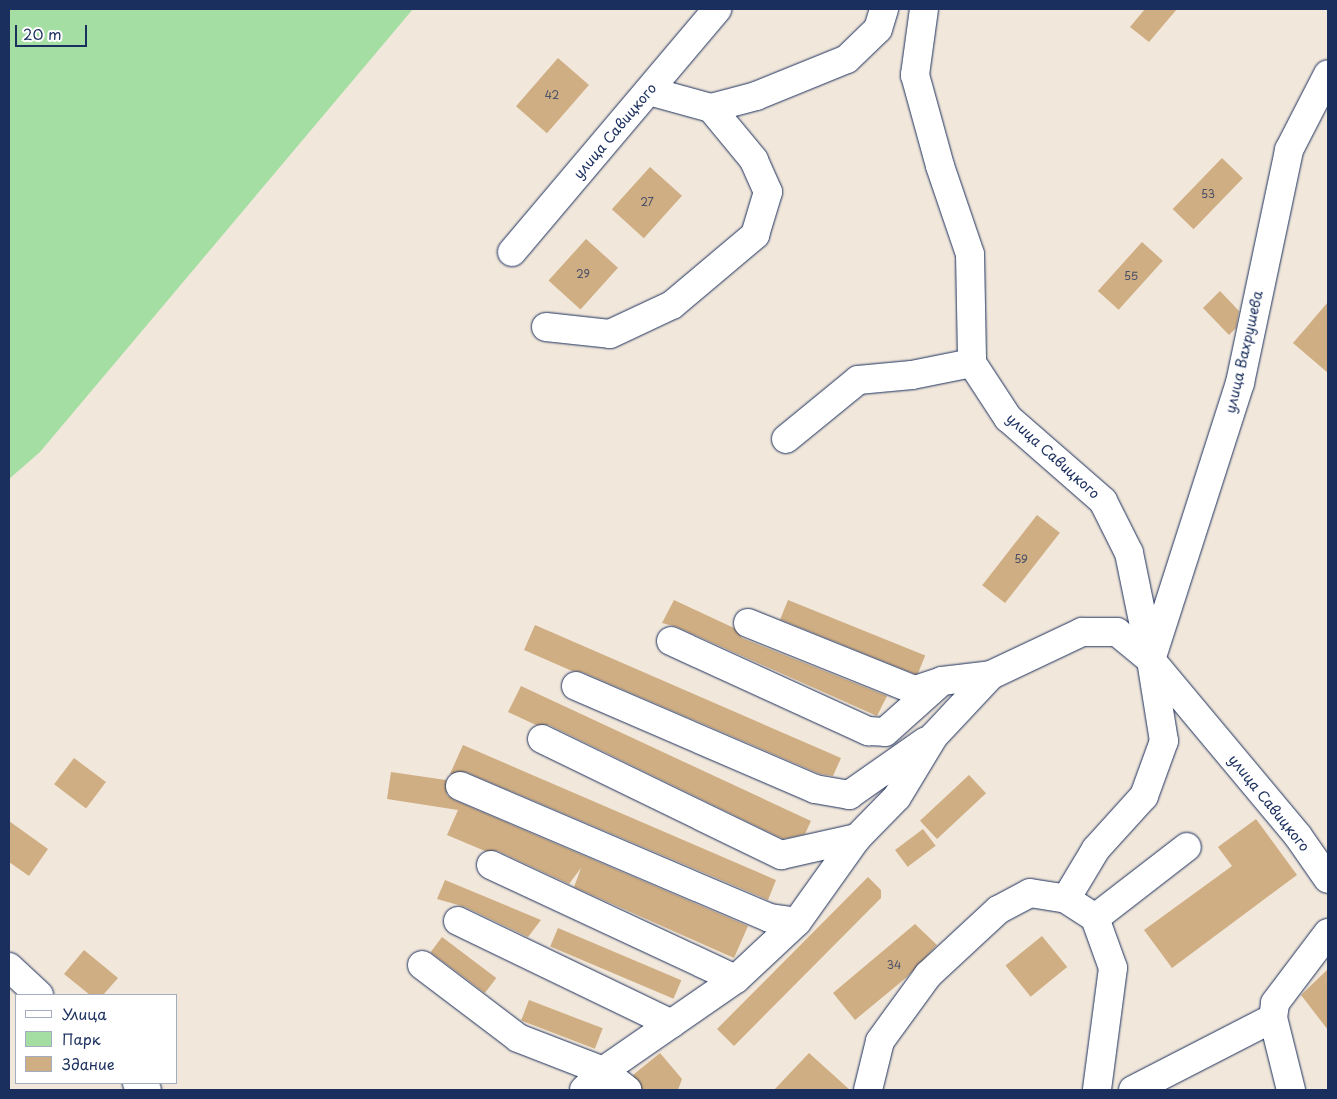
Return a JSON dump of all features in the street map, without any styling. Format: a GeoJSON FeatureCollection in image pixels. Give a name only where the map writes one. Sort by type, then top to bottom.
{"type":"FeatureCollection","features":[{"type":"Feature","properties":{"kind":"street","name":"улица Савицкого"},"geometry":{"type":"LineString","coordinates":[[512,252],[717,9]]}},
{"type":"Feature","properties":{"kind":"street"},"geometry":{"type":"LineString","coordinates":[[649,91],[711,108],[756,96],[847,59],[878,29],[884,9]]}},
{"type":"Feature","properties":{"kind":"street"},"geometry":{"type":"LineString","coordinates":[[786,439],[858,380],[912,375],[972,363],[970,254],[940,166],[915,75],[924,9]]}},
{"type":"Feature","properties":{"kind":"street","name":"улица Вахрушева"},"geometry":{"type":"LineString","coordinates":[[1151,660],[1240,383],[1289,150],[1328,74]]}},
{"type":"Feature","properties":{"kind":"street"},"geometry":{"type":"LineString","coordinates":[[546,328],[610,334],[672,305],[755,235],[768,192],[754,160],[711,108]]}},
{"type":"Feature","properties":{"kind":"street","name":"улица Савицкого"},"geometry":{"type":"LineString","coordinates":[[972,363],[1008,418],[1103,501],[1129,553],[1151,660],[1298,836],[1328,879]]}},
{"type":"Feature","properties":{"kind":"street"},"geometry":{"type":"LineString","coordinates":[[748,624],[915,690],[942,682],[991,675],[1082,632],[1118,632],[1151,660],[1164,741],[1144,796],[1096,848],[1066,899]]}},
{"type":"Feature","properties":{"kind":"street"},"geometry":{"type":"LineString","coordinates":[[671,641],[868,730],[885,732],[942,682]]}},
{"type":"Feature","properties":{"kind":"street"},"geometry":{"type":"LineString","coordinates":[[584,1090],[603,1071],[736,979],[797,922],[857,838],[897,797],[934,736],[991,675]]}},
{"type":"Feature","properties":{"kind":"street"},"geometry":{"type":"LineString","coordinates":[[576,686],[815,789],[849,795],[934,736]]}},
{"type":"Feature","properties":{"kind":"street"},"geometry":{"type":"LineString","coordinates":[[542,739],[781,856],[857,838]]}},
{"type":"Feature","properties":{"kind":"street"},"geometry":{"type":"LineString","coordinates":[[460,786],[770,918],[797,922]]}},
{"type":"Feature","properties":{"kind":"street"},"geometry":{"type":"LineString","coordinates":[[1095,918],[1187,847]]}},
{"type":"Feature","properties":{"kind":"street"},"geometry":{"type":"LineString","coordinates":[[491,865],[736,979]]}},
{"type":"Feature","properties":{"kind":"street"},"geometry":{"type":"LineString","coordinates":[[868,1090],[880,1041],[928,975],[998,910],[1030,893],[1066,899],[1095,918],[1113,968],[1097,1090]]}},
{"type":"Feature","properties":{"kind":"street"},"geometry":{"type":"LineString","coordinates":[[458,921],[672,1024]]}},
{"type":"Feature","properties":{"kind":"street"},"geometry":{"type":"LineString","coordinates":[[1291,1090],[1272,1018],[1276,1003],[1328,933]]}},
{"type":"Feature","properties":{"kind":"street"},"geometry":{"type":"LineString","coordinates":[[422,965],[518,1038],[603,1071],[627,1090]]}},
{"type":"Feature","properties":{"kind":"street"},"geometry":{"type":"LineString","coordinates":[[9,967],[38,994]]}},
{"type":"Feature","properties":{"kind":"street"},"geometry":{"type":"LineString","coordinates":[[1133,1090],[1272,1018]]}},
{"type":"Feature","properties":{"kind":"green space"},"geometry":{"type":"Polygon","coordinates":[[[9,9],[413,9],[40,452],[9,479],[9,9]]]}},
{"type":"Feature","properties":{"kind":"building"},"geometry":{"type":"Polygon","coordinates":[[[1145,9],[1177,9],[1149,42],[1130,27],[1145,9]]]}},
{"type":"Feature","properties":{"kind":"building"},"geometry":{"type":"Polygon","coordinates":[[[558,58],[589,85],[547,133],[516,106],[558,58]]]}},
{"type":"Feature","properties":{"kind":"building"},"geometry":{"type":"Polygon","coordinates":[[[1222,158],[1243,178],[1194,229],[1173,209],[1222,158]]]}},
{"type":"Feature","properties":{"kind":"building"},"geometry":{"type":"Polygon","coordinates":[[[650,167],[682,196],[644,238],[612,209],[650,167]]]}},
{"type":"Feature","properties":{"kind":"building"},"geometry":{"type":"Polygon","coordinates":[[[586,239],[618,268],[580,309],[549,281],[586,239]]]}},
{"type":"Feature","properties":{"kind":"building"},"geometry":{"type":"Polygon","coordinates":[[[1142,242],[1163,261],[1119,310],[1098,291],[1142,242]]]}},
{"type":"Feature","properties":{"kind":"building"},"geometry":{"type":"Polygon","coordinates":[[[1220,291],[1239,311],[1236,328],[1229,335],[1203,308],[1220,291]]]}},
{"type":"Feature","properties":{"kind":"building"},"geometry":{"type":"Polygon","coordinates":[[[1328,302],[1328,373],[1293,343],[1328,302]]]}},
{"type":"Feature","properties":{"kind":"building"},"geometry":{"type":"Polygon","coordinates":[[[1037,515],[1060,533],[1005,603],[982,585],[1037,515]]]}},
{"type":"Feature","properties":{"kind":"building"},"geometry":{"type":"Polygon","coordinates":[[[674,600],[734,628],[742,638],[887,696],[877,716],[677,627],[662,623],[674,600]]]}},
{"type":"Feature","properties":{"kind":"building"},"geometry":{"type":"Polygon","coordinates":[[[788,600],[925,655],[917,675],[780,619],[788,600]]]}},
{"type":"Feature","properties":{"kind":"building"},"geometry":{"type":"Polygon","coordinates":[[[535,625],[841,758],[833,776],[820,774],[582,672],[572,671],[524,650],[535,625]]]}},
{"type":"Feature","properties":{"kind":"building"},"geometry":{"type":"Polygon","coordinates":[[[521,686],[811,821],[805,834],[783,839],[549,725],[536,725],[508,712],[521,686]]]}},
{"type":"Feature","properties":{"kind":"building"},"geometry":{"type":"Polygon","coordinates":[[[463,745],[776,880],[768,900],[466,772],[450,774],[463,745]]]}},
{"type":"Feature","properties":{"kind":"building"},"geometry":{"type":"Polygon","coordinates":[[[74,758],[106,782],[86,808],[54,784],[74,758]]]}},
{"type":"Feature","properties":{"kind":"building"},"geometry":{"type":"Polygon","coordinates":[[[391,772],[446,780],[447,795],[454,800],[748,926],[734,958],[574,887],[581,868],[569,884],[498,851],[485,851],[447,835],[458,810],[387,799],[391,772]]]}},
{"type":"Feature","properties":{"kind":"building"},"geometry":{"type":"Polygon","coordinates":[[[969,775],[986,793],[937,839],[920,821],[969,775]]]}},
{"type":"Feature","properties":{"kind":"building"},"geometry":{"type":"Polygon","coordinates":[[[1256,819],[1297,875],[1172,968],[1144,930],[1232,866],[1218,847],[1256,819]]]}},
{"type":"Feature","properties":{"kind":"building"},"geometry":{"type":"Polygon","coordinates":[[[9,821],[48,849],[29,876],[9,862],[9,821]]]}},
{"type":"Feature","properties":{"kind":"building"},"geometry":{"type":"Polygon","coordinates":[[[923,829],[936,846],[908,867],[895,850],[923,829]]]}},
{"type":"Feature","properties":{"kind":"building"},"geometry":{"type":"Polygon","coordinates":[[[868,877],[881,890],[881,898],[734,1046],[717,1029],[868,877]]]}},
{"type":"Feature","properties":{"kind":"building"},"geometry":{"type":"Polygon","coordinates":[[[445,880],[541,920],[528,937],[465,907],[437,899],[445,880]]]}},
{"type":"Feature","properties":{"kind":"building"},"geometry":{"type":"Polygon","coordinates":[[[915,924],[937,945],[907,977],[855,1020],[833,993],[915,924]]]}},
{"type":"Feature","properties":{"kind":"building"},"geometry":{"type":"Polygon","coordinates":[[[558,928],[681,980],[674,999],[550,946],[558,928]]]}},
{"type":"Feature","properties":{"kind":"building"},"geometry":{"type":"Polygon","coordinates":[[[1042,936],[1067,967],[1031,997],[1005,966],[1042,936]]]}},
{"type":"Feature","properties":{"kind":"building"},"geometry":{"type":"Polygon","coordinates":[[[442,937],[496,978],[485,993],[431,952],[442,937]]]}},
{"type":"Feature","properties":{"kind":"building"},"geometry":{"type":"Polygon","coordinates":[[[84,950],[118,978],[104,994],[89,994],[64,974],[84,950]]]}},
{"type":"Feature","properties":{"kind":"building"},"geometry":{"type":"Polygon","coordinates":[[[1328,969],[1328,1030],[1301,995],[1328,969]]]}},
{"type":"Feature","properties":{"kind":"building"},"geometry":{"type":"Polygon","coordinates":[[[529,1000],[603,1028],[595,1049],[521,1021],[529,1000]]]}},
{"type":"Feature","properties":{"kind":"building"},"geometry":{"type":"Polygon","coordinates":[[[660,1053],[682,1079],[678,1090],[642,1090],[633,1075],[660,1053]]]}},
{"type":"Feature","properties":{"kind":"building"},"geometry":{"type":"Polygon","coordinates":[[[809,1053],[850,1090],[774,1090],[809,1053]]]}}]}
